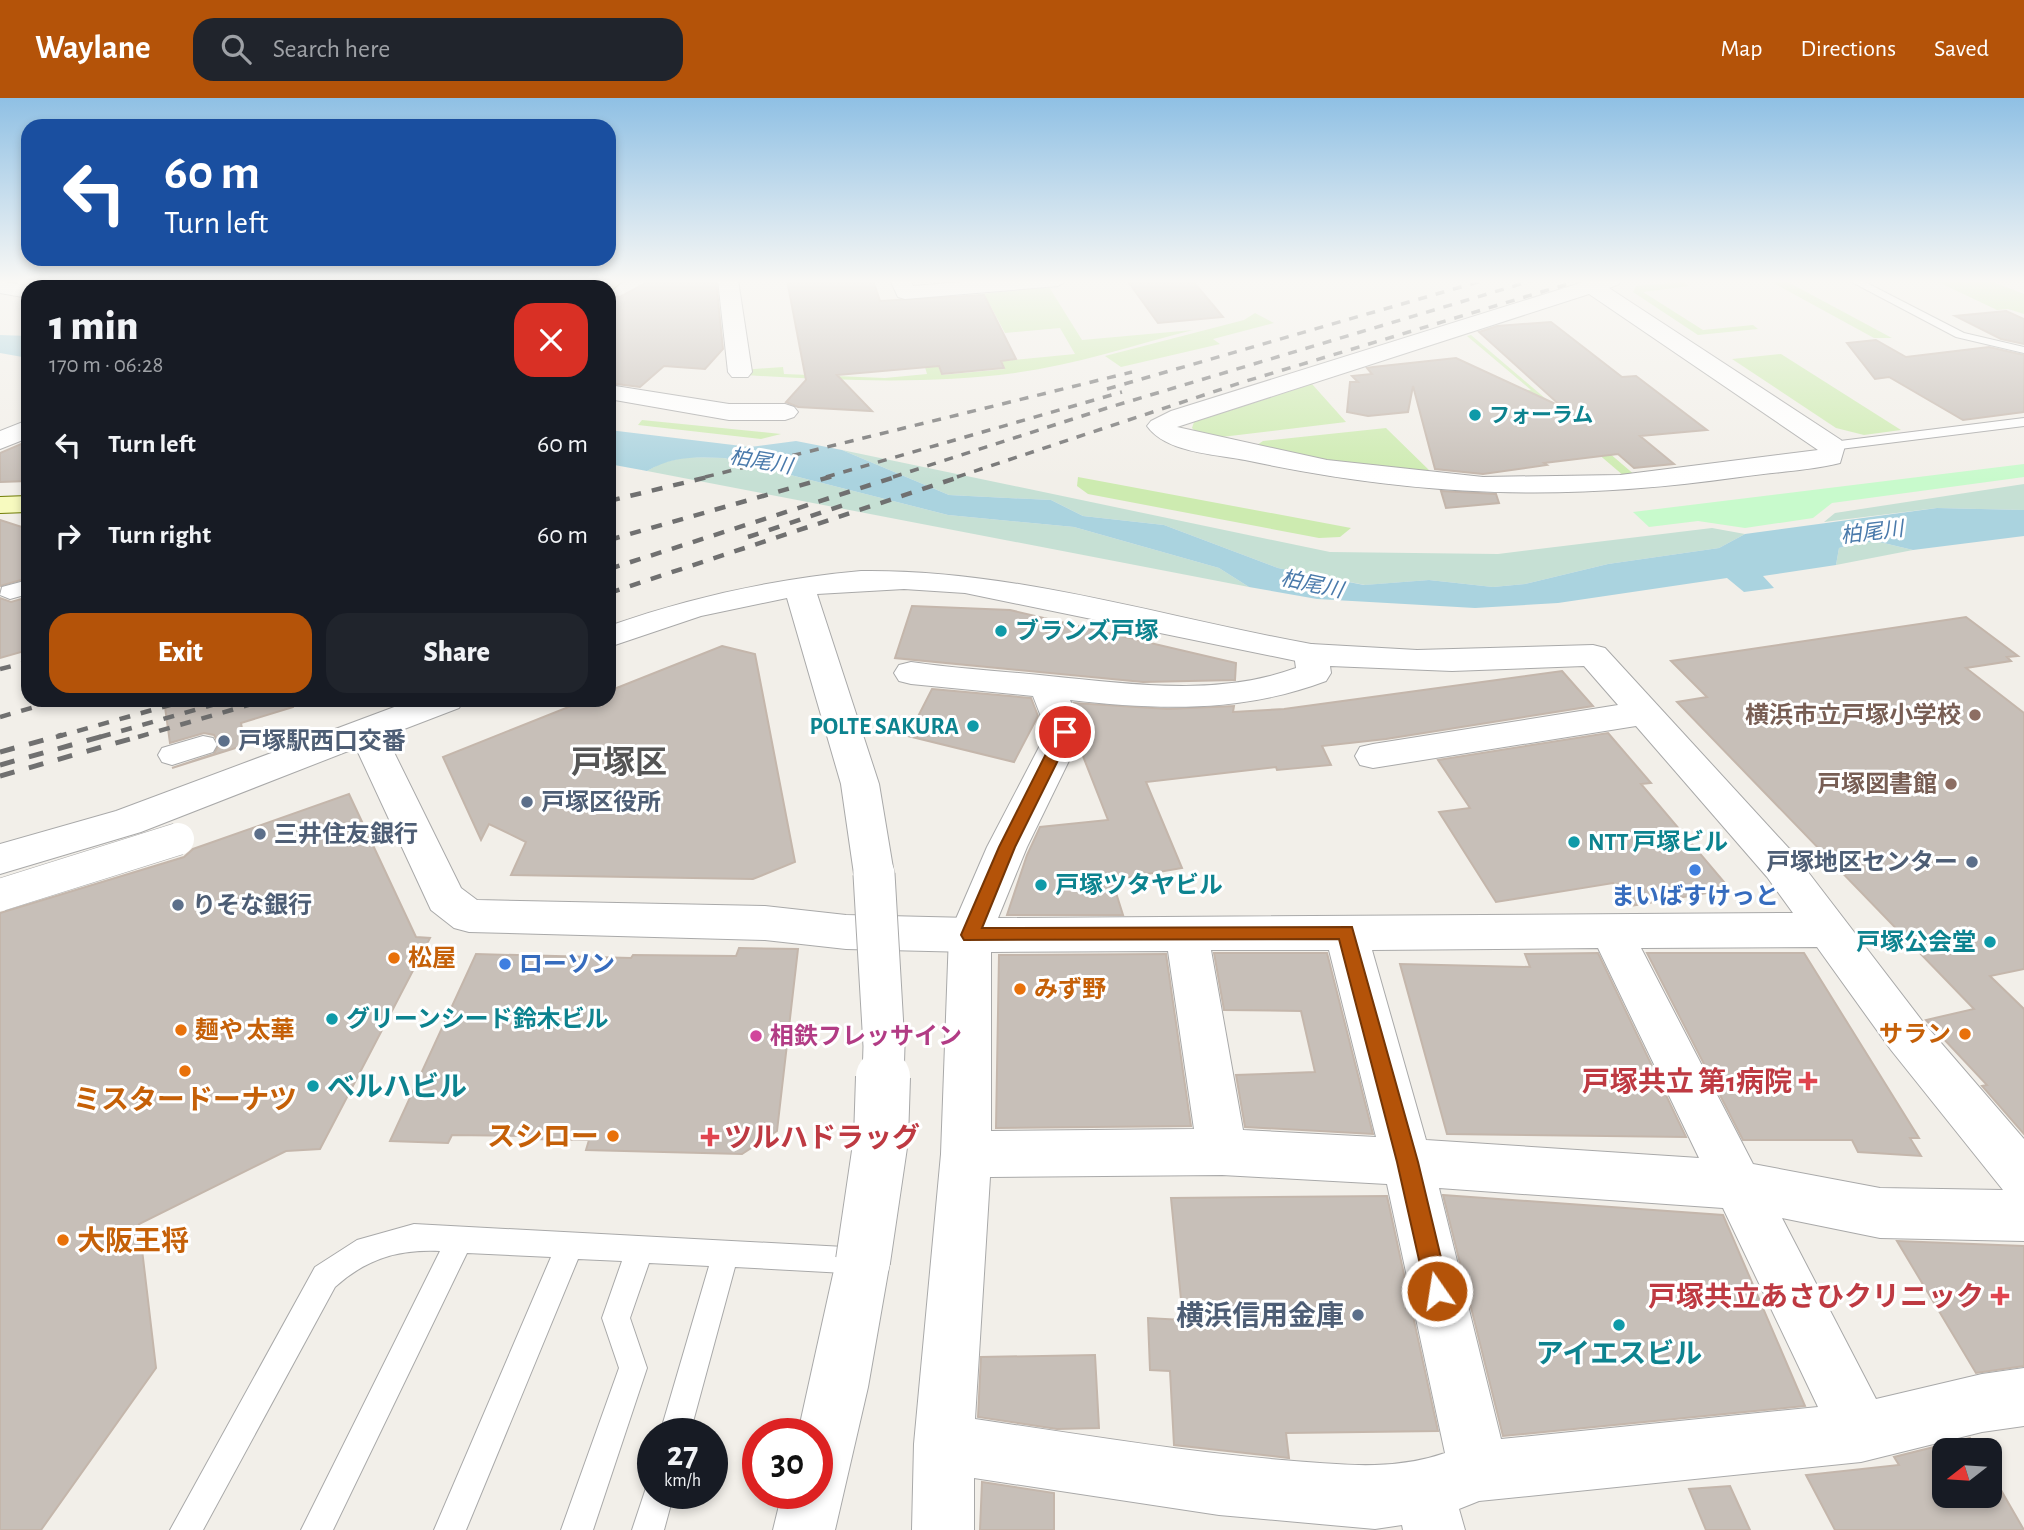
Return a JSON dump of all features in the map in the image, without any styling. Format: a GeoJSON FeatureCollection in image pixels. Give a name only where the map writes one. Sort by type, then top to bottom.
{"type":"FeatureCollection","features":[{"type":"Feature","properties":{"kind":"main road"},"geometry":{"type":"LineString","coordinates":[[0,505],[21,504]]}},
{"type":"Feature","properties":{"kind":"street"},"geometry":{"type":"LineString","coordinates":[[737,347],[740,372]]}},
{"type":"Feature","properties":{"kind":"street"},"geometry":{"type":"LineString","coordinates":[[1398,347],[1180,416],[1160,426],[1171,436],[1302,465],[1371,477],[1475,486],[1604,484],[1831,457],[1832,446],[1692,347]]}},
{"type":"Feature","properties":{"kind":"street"},"geometry":{"type":"LineString","coordinates":[[616,394],[729,412],[785,412]]}},
{"type":"Feature","properties":{"kind":"street"},"geometry":{"type":"LineString","coordinates":[[0,441],[21,431]]}},
{"type":"Feature","properties":{"kind":"street"},"geometry":{"type":"LineString","coordinates":[[616,634],[676,612],[800,589],[887,580],[980,586],[1311,654],[1360,659],[1494,661],[1592,655],[1781,866],[1906,1036],[2024,1177]]}},
{"type":"Feature","properties":{"kind":"street"},"geometry":{"type":"LineString","coordinates":[[800,589],[860,784],[874,874],[880,943],[883,1059],[881,1139],[863,1261],[831,1418]]}},
{"type":"Feature","properties":{"kind":"street"},"geometry":{"type":"LineString","coordinates":[[911,673],[1175,697],[1242,694],[1292,683],[1314,673],[1311,654]]}},
{"type":"Feature","properties":{"kind":"street"},"geometry":{"type":"LineString","coordinates":[[943,1530],[944,1444],[966,1154],[970,935],[1007,847],[1065,732],[1047,687]]}},
{"type":"Feature","properties":{"kind":"street"},"geometry":{"type":"LineString","coordinates":[[0,859],[127,822],[429,707]]}},
{"type":"Feature","properties":{"kind":"street"},"geometry":{"type":"LineString","coordinates":[[1373,756],[1643,713]]}},
{"type":"Feature","properties":{"kind":"street"},"geometry":{"type":"LineString","coordinates":[[366,731],[446,898],[469,916],[765,923],[846,932],[970,935],[1610,929],[1829,930]]}},
{"type":"Feature","properties":{"kind":"street"},"geometry":{"type":"LineString","coordinates":[[172,755],[203,746]]}},
{"type":"Feature","properties":{"kind":"street"},"geometry":{"type":"LineString","coordinates":[[0,895],[178,839]]}},
{"type":"Feature","properties":{"kind":"street"},"geometry":{"type":"LineString","coordinates":[[1610,929],[1861,1432]]}},
{"type":"Feature","properties":{"kind":"street"},"geometry":{"type":"LineString","coordinates":[[1346,932],[1407,1162],[1479,1471]]}},
{"type":"Feature","properties":{"kind":"street"},"geometry":{"type":"LineString","coordinates":[[1187,934],[1222,1152]]}},
{"type":"Feature","properties":{"kind":"street"},"geometry":{"type":"LineString","coordinates":[[966,1154],[1222,1152],[1407,1162],[1736,1185],[1880,1213],[2024,1216]]}},
{"type":"Feature","properties":{"kind":"street"},"geometry":{"type":"LineString","coordinates":[[944,1444],[1219,1485],[1375,1498],[1429,1510],[1479,1471],[1861,1432],[1982,1403],[2024,1397]]}},
{"type":"Feature","properties":{"kind":"street"},"geometry":{"type":"LineString","coordinates":[[804,1530],[809,1509]]}},
{"type":"Feature","properties":{"kind":"lane"},"geometry":{"type":"LineString","coordinates":[[1832,446],[2024,422]]}},
{"type":"Feature","properties":{"kind":"lane"},"geometry":{"type":"LineString","coordinates":[[186,1530],[325,1277],[342,1261],[365,1247],[414,1237],[863,1261]]}},
{"type":"Feature","properties":{"kind":"lane"},"geometry":{"type":"LineString","coordinates":[[317,1530],[460,1239]]}},
{"type":"Feature","properties":{"kind":"lane"},"geometry":{"type":"LineString","coordinates":[[450,1530],[570,1245]]}},
{"type":"Feature","properties":{"kind":"lane"},"geometry":{"type":"LineString","coordinates":[[577,1530],[633,1368],[616,1318],[640,1249]]}},
{"type":"Feature","properties":{"kind":"lane"},"geometry":{"type":"LineString","coordinates":[[681,1418],[737,1254]]}},
{"type":"Feature","properties":{"kind":"lane"},"geometry":{"type":"LineString","coordinates":[[648,1530],[654,1509]]}},
{"type":"Feature","properties":{"kind":"green space"},"geometry":{"type":"Polygon","coordinates":[[[1071,347],[1131,347],[1060,365],[981,377],[878,380],[742,375],[741,370],[783,367],[784,374],[885,378],[927,374],[925,367],[938,366],[942,375],[1005,369],[1002,361],[1075,354],[1071,347]]]}},
{"type":"Feature","properties":{"kind":"green space"},"geometry":{"type":"Polygon","coordinates":[[[1140,347],[1208,347],[1121,367],[1105,356],[1140,347]]]}},
{"type":"Feature","properties":{"kind":"green space"},"geometry":{"type":"Polygon","coordinates":[[[1480,347],[1485,347],[1636,476],[1624,476],[1523,390],[1531,390],[1480,347]]]}},
{"type":"Feature","properties":{"kind":"green space"},"geometry":{"type":"Polygon","coordinates":[[[1781,354],[1901,430],[1864,435],[1836,428],[1732,359],[1781,354]]]}},
{"type":"Feature","properties":{"kind":"green space"},"geometry":{"type":"Polygon","coordinates":[[[1312,384],[1346,422],[1213,438],[1197,433],[1192,428],[1194,422],[1312,384]]]}},
{"type":"Feature","properties":{"kind":"green space"},"geometry":{"type":"Polygon","coordinates":[[[642,420],[781,434],[761,439],[638,425],[642,420]]]}},
{"type":"Feature","properties":{"kind":"green space"},"geometry":{"type":"Polygon","coordinates":[[[1386,428],[1432,473],[1457,479],[1564,478],[1569,482],[1490,481],[1451,479],[1414,476],[1300,459],[1260,450],[1257,445],[1263,441],[1386,428]]]}},
{"type":"Feature","properties":{"kind":"green space"},"geometry":{"type":"Polygon","coordinates":[[[842,450],[1330,552],[1498,554],[1712,528],[1745,534],[1719,548],[1608,564],[1525,584],[1493,587],[1429,580],[1365,585],[1278,568],[1164,525],[1083,516],[1051,500],[949,495],[842,450]]]}},
{"type":"Feature","properties":{"kind":"green space"},"geometry":{"type":"Polygon","coordinates":[[[686,457],[724,458],[948,515],[1074,527],[1219,568],[1249,587],[647,471],[661,463],[686,457]]]}},
{"type":"Feature","properties":{"kind":"green space"},"geometry":{"type":"Polygon","coordinates":[[[2024,464],[2024,477],[1832,503],[1813,518],[1745,528],[1698,521],[1649,527],[1633,512],[2024,464]]]}},
{"type":"Feature","properties":{"kind":"green space"},"geometry":{"type":"Polygon","coordinates":[[[1078,477],[1351,528],[1340,537],[1319,538],[1088,494],[1077,486],[1078,477]]]}},
{"type":"Feature","properties":{"kind":"green space"},"geometry":{"type":"Polygon","coordinates":[[[2024,484],[2024,510],[1937,508],[1824,522],[1835,513],[2024,484]]]}},
{"type":"Feature","properties":{"kind":"green space"},"geometry":{"type":"Polygon","coordinates":[[[1875,541],[1913,550],[1836,565],[1839,548],[1875,541]]]}},
{"type":"Feature","properties":{"kind":"water"},"geometry":{"type":"Polygon","coordinates":[[[0,347],[21,347],[21,357],[0,353],[0,347]]]}},
{"type":"Feature","properties":{"kind":"water","name":"柏尾川"},"geometry":{"type":"Polygon","coordinates":[[[616,431],[750,447],[796,441],[842,450],[949,495],[1051,500],[1083,516],[1164,525],[1278,568],[1364,585],[1429,580],[1493,587],[1525,584],[1608,564],[1719,548],[1745,534],[1937,508],[2024,510],[2024,536],[1913,550],[1875,541],[1839,548],[1836,565],[1763,576],[1774,588],[1744,592],[1727,578],[1558,603],[1475,608],[1317,599],[1249,587],[1219,568],[1074,527],[948,515],[724,458],[675,460],[647,471],[616,465],[616,431]]]}},
{"type":"Feature","properties":{"kind":"building"},"geometry":{"type":"Polygon","coordinates":[[[616,347],[723,347],[705,369],[664,366],[640,387],[616,384],[616,347]]]}},
{"type":"Feature","properties":{"kind":"building"},"geometry":{"type":"Polygon","coordinates":[[[800,347],[1010,347],[1016,359],[1001,361],[1004,368],[942,374],[939,366],[837,375],[872,411],[798,407],[786,402],[806,380],[800,347]]]}},
{"type":"Feature","properties":{"kind":"building"},"geometry":{"type":"Polygon","coordinates":[[[1495,347],[1583,347],[1622,377],[1636,376],[1707,430],[1640,436],[1674,464],[1634,468],[1618,454],[1483,474],[1435,469],[1413,386],[1408,412],[1368,416],[1347,412],[1350,382],[1358,382],[1352,376],[1372,374],[1367,368],[1456,358],[1562,407],[1495,347]]]}},
{"type":"Feature","properties":{"kind":"building"},"geometry":{"type":"Polygon","coordinates":[[[1850,347],[1888,347],[1906,357],[1989,347],[2024,355],[2024,412],[1963,420],[1889,377],[1875,379],[1850,347]]]}},
{"type":"Feature","properties":{"kind":"building"},"geometry":{"type":"Polygon","coordinates":[[[21,444],[21,481],[0,482],[0,453],[21,444]]]}},
{"type":"Feature","properties":{"kind":"building"},"geometry":{"type":"Polygon","coordinates":[[[1441,491],[1496,494],[1499,503],[1446,508],[1441,491]]]}},
{"type":"Feature","properties":{"kind":"building"},"geometry":{"type":"Polygon","coordinates":[[[0,520],[21,527],[21,580],[0,586],[0,520]]]}},
{"type":"Feature","properties":{"kind":"building"},"geometry":{"type":"Polygon","coordinates":[[[0,598],[11,602],[21,599],[21,652],[0,658],[0,598]]]}},
{"type":"Feature","properties":{"kind":"building","name":"ブランズ戸塚"},"geometry":{"type":"Polygon","coordinates":[[[912,606],[1010,610],[1236,663],[1235,680],[1143,682],[895,658],[912,606]]]}},
{"type":"Feature","properties":{"kind":"building"},"geometry":{"type":"Polygon","coordinates":[[[1966,617],[2018,656],[2007,657],[2011,661],[1966,668],[2024,713],[2024,969],[1990,976],[2024,1009],[2024,1134],[1982,1086],[1987,1085],[1926,1020],[1974,1009],[1677,702],[1707,697],[1671,661],[1966,617]]]}},
{"type":"Feature","properties":{"kind":"building"},"geometry":{"type":"Polygon","coordinates":[[[722,646],[755,654],[795,862],[753,879],[511,875],[526,842],[489,824],[481,840],[443,757],[568,707],[616,707],[616,688],[722,646]]]}},
{"type":"Feature","properties":{"kind":"building"},"geometry":{"type":"Polygon","coordinates":[[[1562,671],[1593,706],[1386,739],[1322,746],[1331,765],[1277,770],[1276,767],[1146,782],[1182,868],[1112,880],[1123,915],[1007,915],[1027,855],[1040,827],[1108,820],[1079,746],[1085,731],[1074,703],[1168,709],[1234,706],[1233,712],[1284,709],[1562,671]]]}},
{"type":"Feature","properties":{"kind":"building","name":"POLTE SAKURA"},"geometry":{"type":"Polygon","coordinates":[[[932,689],[1031,698],[1038,716],[1014,762],[908,736],[932,689]]]}},
{"type":"Feature","properties":{"kind":"building"},"geometry":{"type":"Polygon","coordinates":[[[165,707],[293,707],[241,723],[245,745],[172,768],[214,754],[219,744],[214,735],[204,733],[170,743],[165,707]]]}},
{"type":"Feature","properties":{"kind":"building","name":"NTT 戸塚ビル"},"geometry":{"type":"Polygon","coordinates":[[[1608,733],[1651,783],[1641,784],[1730,889],[1631,906],[1613,883],[1496,902],[1439,812],[1470,808],[1438,760],[1608,733]]]}},
{"type":"Feature","properties":{"kind":"building"},"geometry":{"type":"Polygon","coordinates":[[[349,794],[416,937],[430,938],[320,1149],[286,1151],[139,1224],[156,1368],[41,1530],[0,1530],[0,913],[184,857],[193,849],[349,794]]]}},
{"type":"Feature","properties":{"kind":"building"},"geometry":{"type":"Polygon","coordinates":[[[739,948],[798,949],[777,1131],[742,1154],[586,1150],[589,1140],[525,1139],[526,1136],[452,1135],[448,1143],[390,1141],[476,954],[631,958],[633,955],[736,956],[739,948]]]}},
{"type":"Feature","properties":{"kind":"building"},"geometry":{"type":"Polygon","coordinates":[[[1214,953],[1327,953],[1373,1134],[1245,1127],[1236,1075],[1315,1072],[1301,1011],[1224,1010],[1214,953]]]}},
{"type":"Feature","properties":{"kind":"building"},"geometry":{"type":"Polygon","coordinates":[[[1598,953],[1686,1137],[1447,1134],[1400,964],[1530,967],[1525,954],[1598,953]]]}},
{"type":"Feature","properties":{"kind":"building","name":"戸塚共立 第1病院"},"geometry":{"type":"Polygon","coordinates":[[[1647,953],[1804,953],[1919,1138],[1910,1138],[1921,1156],[1858,1152],[1852,1140],[1743,1140],[1647,953]]]}},
{"type":"Feature","properties":{"kind":"building"},"geometry":{"type":"Polygon","coordinates":[[[1166,954],[1191,1126],[996,1128],[999,955],[1166,954]]]}},
{"type":"Feature","properties":{"kind":"building","name":"アイエスビル"},"geometry":{"type":"Polygon","coordinates":[[[1443,1195],[1723,1215],[1805,1406],[1503,1436],[1443,1195]]]}},
{"type":"Feature","properties":{"kind":"building"},"geometry":{"type":"Polygon","coordinates":[[[1387,1196],[1438,1431],[1286,1433],[1289,1458],[1174,1445],[1170,1371],[1150,1370],[1148,1318],[1183,1320],[1171,1198],[1387,1196]]]}},
{"type":"Feature","properties":{"kind":"building"},"geometry":{"type":"Polygon","coordinates":[[[1897,1241],[2024,1246],[2024,1366],[1976,1373],[1897,1241]]]}},
{"type":"Feature","properties":{"kind":"building"},"geometry":{"type":"Polygon","coordinates":[[[1095,1355],[1099,1428],[1057,1429],[978,1417],[981,1357],[1095,1355]]]}},
{"type":"Feature","properties":{"kind":"building"},"geometry":{"type":"Polygon","coordinates":[[[1932,1448],[1932,1508],[2002,1508],[2002,1492],[2024,1530],[1835,1530],[1806,1475],[1899,1465],[1894,1457],[1932,1448]]]}},
{"type":"Feature","properties":{"kind":"building"},"geometry":{"type":"Polygon","coordinates":[[[982,1482],[1054,1493],[1054,1530],[980,1530],[982,1482]]]}},
{"type":"Feature","properties":{"kind":"building"},"geometry":{"type":"Polygon","coordinates":[[[1730,1486],[1750,1530],[1706,1530],[1689,1489],[1730,1486]]]}},
{"type":"Feature","properties":{"kind":"railway"},"geometry":{"type":"LineString","coordinates":[[1107,389],[1253,347]]}},
{"type":"Feature","properties":{"kind":"railway"},"geometry":{"type":"LineString","coordinates":[[893,477],[1107,408],[1311,347]]}},
{"type":"Feature","properties":{"kind":"railway"},"geometry":{"type":"LineString","coordinates":[[957,477],[1243,382],[1360,347]]}},
{"type":"Feature","properties":{"kind":"railway"},"geometry":{"type":"LineString","coordinates":[[705,477],[1132,372]]}},
{"type":"Feature","properties":{"kind":"railway"},"geometry":{"type":"LineString","coordinates":[[826,477],[1122,392]]}},
{"type":"Feature","properties":{"kind":"railway"},"geometry":{"type":"LineString","coordinates":[[616,499],[712,476]]}},
{"type":"Feature","properties":{"kind":"railway"},"geometry":{"type":"LineString","coordinates":[[616,538],[833,476]]}},
{"type":"Feature","properties":{"kind":"railway"},"geometry":{"type":"LineString","coordinates":[[616,567],[898,476]]}},
{"type":"Feature","properties":{"kind":"railway"},"geometry":{"type":"LineString","coordinates":[[616,591],[962,476]]}},
{"type":"Feature","properties":{"kind":"railway"},"geometry":{"type":"LineString","coordinates":[[748,537],[844,505]]}},
{"type":"Feature","properties":{"kind":"railway"},"geometry":{"type":"LineString","coordinates":[[0,669],[21,664]]}},
{"type":"Feature","properties":{"kind":"railway"},"geometry":{"type":"LineString","coordinates":[[0,717],[35,707]]}},
{"type":"Feature","properties":{"kind":"railway"},"geometry":{"type":"LineString","coordinates":[[56,737],[163,707]]}},
{"type":"Feature","properties":{"kind":"railway"},"geometry":{"type":"LineString","coordinates":[[100,737],[205,707]]}},
{"type":"Feature","properties":{"kind":"railway"},"geometry":{"type":"LineString","coordinates":[[138,737],[242,707]]}},
{"type":"Feature","properties":{"kind":"railway"},"geometry":{"type":"LineString","coordinates":[[0,752],[62,735]]}},
{"type":"Feature","properties":{"kind":"railway"},"geometry":{"type":"LineString","coordinates":[[0,765],[107,735]]}},
{"type":"Feature","properties":{"kind":"railway"},"geometry":{"type":"LineString","coordinates":[[0,776],[144,735]]}},
{"type":"Feature","properties":{"kind":"place","name":"フォーラム"},"geometry":{"type":"Point","coordinates":[1475,415]}},
{"type":"Feature","properties":{"kind":"place","name":"ブランズ戸塚"},"geometry":{"type":"Point","coordinates":[1001,631]}},
{"type":"Feature","properties":{"kind":"place","name":"横浜市立戸塚小学校"},"geometry":{"type":"Point","coordinates":[1975,715]}},
{"type":"Feature","properties":{"kind":"place","name":"POLTE SAKURA"},"geometry":{"type":"Point","coordinates":[973,726]}},
{"type":"Feature","properties":{"kind":"place","name":"戸塚駅西口交番"},"geometry":{"type":"Point","coordinates":[224,741]}},
{"type":"Feature","properties":{"kind":"place","name":"戸塚図書館"},"geometry":{"type":"Point","coordinates":[1951,784]}},
{"type":"Feature","properties":{"kind":"place","name":"戸塚区役所"},"geometry":{"type":"Point","coordinates":[527,802]}},
{"type":"Feature","properties":{"kind":"place","name":"三井住友銀行"},"geometry":{"type":"Point","coordinates":[260,834]}},
{"type":"Feature","properties":{"kind":"place","name":"NTT 戸塚ビル"},"geometry":{"type":"Point","coordinates":[1574,842]}},
{"type":"Feature","properties":{"kind":"place","name":"戸塚地区センター"},"geometry":{"type":"Point","coordinates":[1972,862]}},
{"type":"Feature","properties":{"kind":"place","name":"まいばすけっと"},"geometry":{"type":"Point","coordinates":[1695,870]}},
{"type":"Feature","properties":{"kind":"place","name":"戸塚ツタヤビル"},"geometry":{"type":"Point","coordinates":[1041,885]}},
{"type":"Feature","properties":{"kind":"place","name":"りそな銀行"},"geometry":{"type":"Point","coordinates":[178,905]}},
{"type":"Feature","properties":{"kind":"place","name":"戸塚公会堂"},"geometry":{"type":"Point","coordinates":[1990,942]}},
{"type":"Feature","properties":{"kind":"place","name":"松屋"},"geometry":{"type":"Point","coordinates":[394,958]}},
{"type":"Feature","properties":{"kind":"place","name":"ローソン"},"geometry":{"type":"Point","coordinates":[505,964]}},
{"type":"Feature","properties":{"kind":"place","name":"みず野"},"geometry":{"type":"Point","coordinates":[1020,989]}},
{"type":"Feature","properties":{"kind":"place","name":"グリーンシード鈴木ビル"},"geometry":{"type":"Point","coordinates":[332,1019]}},
{"type":"Feature","properties":{"kind":"place","name":"麺や 太華"},"geometry":{"type":"Point","coordinates":[181,1030]}},
{"type":"Feature","properties":{"kind":"place","name":"サラン"},"geometry":{"type":"Point","coordinates":[1965,1034]}},
{"type":"Feature","properties":{"kind":"place","name":"相鉄フレッサイン"},"geometry":{"type":"Point","coordinates":[756,1036]}},
{"type":"Feature","properties":{"kind":"place","name":"ミスタードーナツ"},"geometry":{"type":"Point","coordinates":[185,1071]}},
{"type":"Feature","properties":{"kind":"place","name":"戸塚共立 第1病院"},"geometry":{"type":"Point","coordinates":[1808,1081]}},
{"type":"Feature","properties":{"kind":"place","name":"ベルハビル"},"geometry":{"type":"Point","coordinates":[313,1086]}},
{"type":"Feature","properties":{"kind":"place","name":"スシロー"},"geometry":{"type":"Point","coordinates":[613,1136]}},
{"type":"Feature","properties":{"kind":"place","name":"ツルハドラッグ"},"geometry":{"type":"Point","coordinates":[710,1137]}},
{"type":"Feature","properties":{"kind":"place","name":"大阪王将"},"geometry":{"type":"Point","coordinates":[63,1240]}},
{"type":"Feature","properties":{"kind":"place","name":"戸塚共立あさひクリニック"},"geometry":{"type":"Point","coordinates":[2000,1296]}},
{"type":"Feature","properties":{"kind":"place","name":"横浜信用金庫"},"geometry":{"type":"Point","coordinates":[1358,1315]}},
{"type":"Feature","properties":{"kind":"place","name":"アイエスビル"},"geometry":{"type":"Point","coordinates":[1619,1325]}},
{"type":"Feature","properties":{"kind":"district","name":"戸塚区"},"geometry":{"type":"Point","coordinates":[619,762]}},
{"type":"Feature","properties":{"kind":"route"},"geometry":{"type":"LineString","coordinates":[[1065,732],[1007,847],[970,935],[1346,932],[1407,1162],[1437,1291]]}}]}
